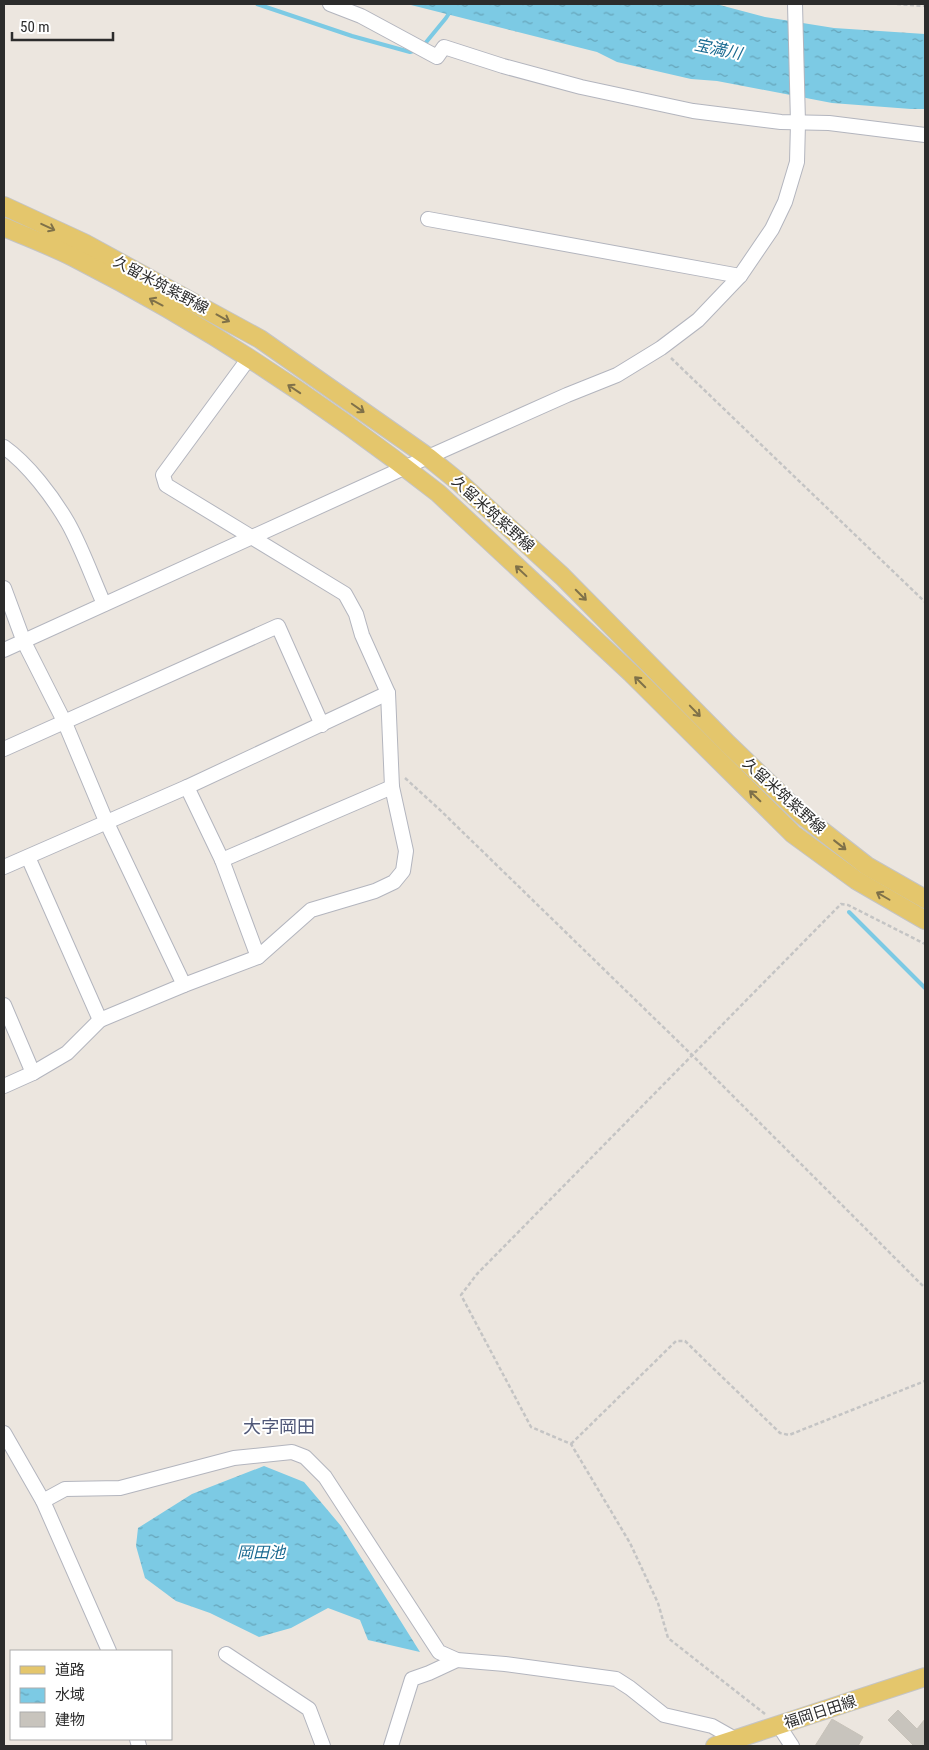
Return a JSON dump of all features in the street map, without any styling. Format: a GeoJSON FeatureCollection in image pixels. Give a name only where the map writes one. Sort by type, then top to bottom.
{"type":"FeatureCollection","features":[{"type":"Feature","properties":{"kind":"main road","name":"久留米筑紫野線"},"geometry":{"type":"LineString","coordinates":[[4,206],[84,243],[260,338],[428,457],[460,483],[562,576],[728,744],[803,816],[867,866],[925,900]]}},
{"type":"Feature","properties":{"kind":"main road","name":"久留米筑紫野線"},"geometry":{"type":"LineString","coordinates":[[4,227],[72,257],[155,301],[249,358],[405,467],[438,493],[624,666],[793,834],[856,880],[925,920]]}},
{"type":"Feature","properties":{"kind":"main road","name":"福岡日田線"},"geometry":{"type":"LineString","coordinates":[[715,1746],[925,1677]]}},
{"type":"Feature","properties":{"kind":"street"},"geometry":{"type":"LineString","coordinates":[[330,4],[361,16],[437,57],[444,47],[503,66],[581,87],[693,111],[798,116],[829,123],[925,135]]}},
{"type":"Feature","properties":{"kind":"street"},"geometry":{"type":"LineString","coordinates":[[4,650],[405,467],[616,375],[661,348],[698,320],[740,276],[772,229],[785,202],[797,162],[798,116],[795,5]]}},
{"type":"Feature","properties":{"kind":"street"},"geometry":{"type":"LineString","coordinates":[[428,220],[740,276]]}},
{"type":"Feature","properties":{"kind":"street"},"geometry":{"type":"LineString","coordinates":[[4,1086],[33,1073],[67,1053],[100,1020],[258,957],[311,910],[375,891],[394,882],[403,871],[406,851],[392,788],[388,694],[362,635],[356,614],[345,594],[166,485],[163,474],[249,358]]}},
{"type":"Feature","properties":{"kind":"street"},"geometry":{"type":"LineString","coordinates":[[4,447],[15,455],[43,487],[68,523],[104,604]]}},
{"type":"Feature","properties":{"kind":"street"},"geometry":{"type":"LineString","coordinates":[[4,588],[24,642],[65,722],[106,821],[184,985]]}},
{"type":"Feature","properties":{"kind":"street"},"geometry":{"type":"LineString","coordinates":[[4,749],[278,626],[322,724]]}},
{"type":"Feature","properties":{"kind":"street"},"geometry":{"type":"LineString","coordinates":[[4,867],[187,787],[388,694]]}},
{"type":"Feature","properties":{"kind":"street"},"geometry":{"type":"LineString","coordinates":[[187,787],[222,860],[258,957]]}},
{"type":"Feature","properties":{"kind":"street"},"geometry":{"type":"LineString","coordinates":[[222,860],[392,788]]}},
{"type":"Feature","properties":{"kind":"street"},"geometry":{"type":"LineString","coordinates":[[28,857],[100,1020]]}},
{"type":"Feature","properties":{"kind":"street"},"geometry":{"type":"LineString","coordinates":[[4,1005],[7,1021],[33,1073]]}},
{"type":"Feature","properties":{"kind":"street"},"geometry":{"type":"LineString","coordinates":[[4,1433],[10,1456],[43,1501],[109,1650]]}},
{"type":"Feature","properties":{"kind":"street"},"geometry":{"type":"LineString","coordinates":[[43,1501],[65,1489],[120,1488],[234,1458],[292,1452],[305,1457],[325,1477],[439,1652],[457,1660],[505,1664],[616,1679],[664,1715],[712,1726],[735,1739]]}},
{"type":"Feature","properties":{"kind":"street"},"geometry":{"type":"LineString","coordinates":[[226,1654],[309,1709],[323,1746]]}},
{"type":"Feature","properties":{"kind":"street"},"geometry":{"type":"LineString","coordinates":[[390,1746],[412,1679],[457,1660]]}},
{"type":"Feature","properties":{"kind":"street"},"geometry":{"type":"LineString","coordinates":[[779,1726],[792,1746]]}},
{"type":"Feature","properties":{"kind":"path"},"geometry":{"type":"LineString","coordinates":[[897,4],[925,6]]}},
{"type":"Feature","properties":{"kind":"path"},"geometry":{"type":"LineString","coordinates":[[661,348],[925,602]]}},
{"type":"Feature","properties":{"kind":"path"},"geometry":{"type":"LineString","coordinates":[[391,765],[439,809],[691,1054],[925,1288]]}},
{"type":"Feature","properties":{"kind":"path"},"geometry":{"type":"LineString","coordinates":[[779,1726],[668,1638],[658,1603],[630,1543],[571,1444],[531,1427],[461,1295],[477,1274],[691,1054],[841,904],[848,905],[925,944]]}},
{"type":"Feature","properties":{"kind":"path"},"geometry":{"type":"LineString","coordinates":[[571,1444],[676,1341],[685,1341],[780,1433],[788,1435],[925,1381]]}},
{"type":"Feature","properties":{"kind":"water","name":"宝満川"},"geometry":{"type":"Polygon","coordinates":[[[407,4],[716,4],[765,17],[834,28],[925,34],[925,109],[832,103],[717,81],[691,79],[617,62],[597,52],[407,4]]]}},
{"type":"Feature","properties":{"kind":"water","name":"岡田池"},"geometry":{"type":"Polygon","coordinates":[[[264,1466],[304,1482],[341,1526],[420,1652],[368,1640],[360,1620],[328,1608],[291,1628],[259,1637],[210,1613],[176,1601],[145,1578],[136,1546],[138,1528],[192,1494],[264,1466]]]}},
{"type":"Feature","properties":{"kind":"building"},"geometry":{"type":"Polygon","coordinates":[[[898,1710],[917,1729],[925,1719],[925,1746],[914,1746],[888,1720],[898,1710]]]}},
{"type":"Feature","properties":{"kind":"building"},"geometry":{"type":"Polygon","coordinates":[[[832,1719],[863,1737],[858,1746],[815,1746],[832,1719]]]}},
{"type":"Feature","properties":{"kind":"waterway"},"geometry":{"type":"LineString","coordinates":[[257,4],[352,36],[410,52],[417,50]]}},
{"type":"Feature","properties":{"kind":"waterway"},"geometry":{"type":"LineString","coordinates":[[423,46],[455,4]]}},
{"type":"Feature","properties":{"kind":"waterway"},"geometry":{"type":"LineString","coordinates":[[849,912],[925,988]]}},
{"type":"Feature","properties":{"kind":"district","name":"大字岡田"},"geometry":{"type":"Point","coordinates":[279,1426]}}]}
